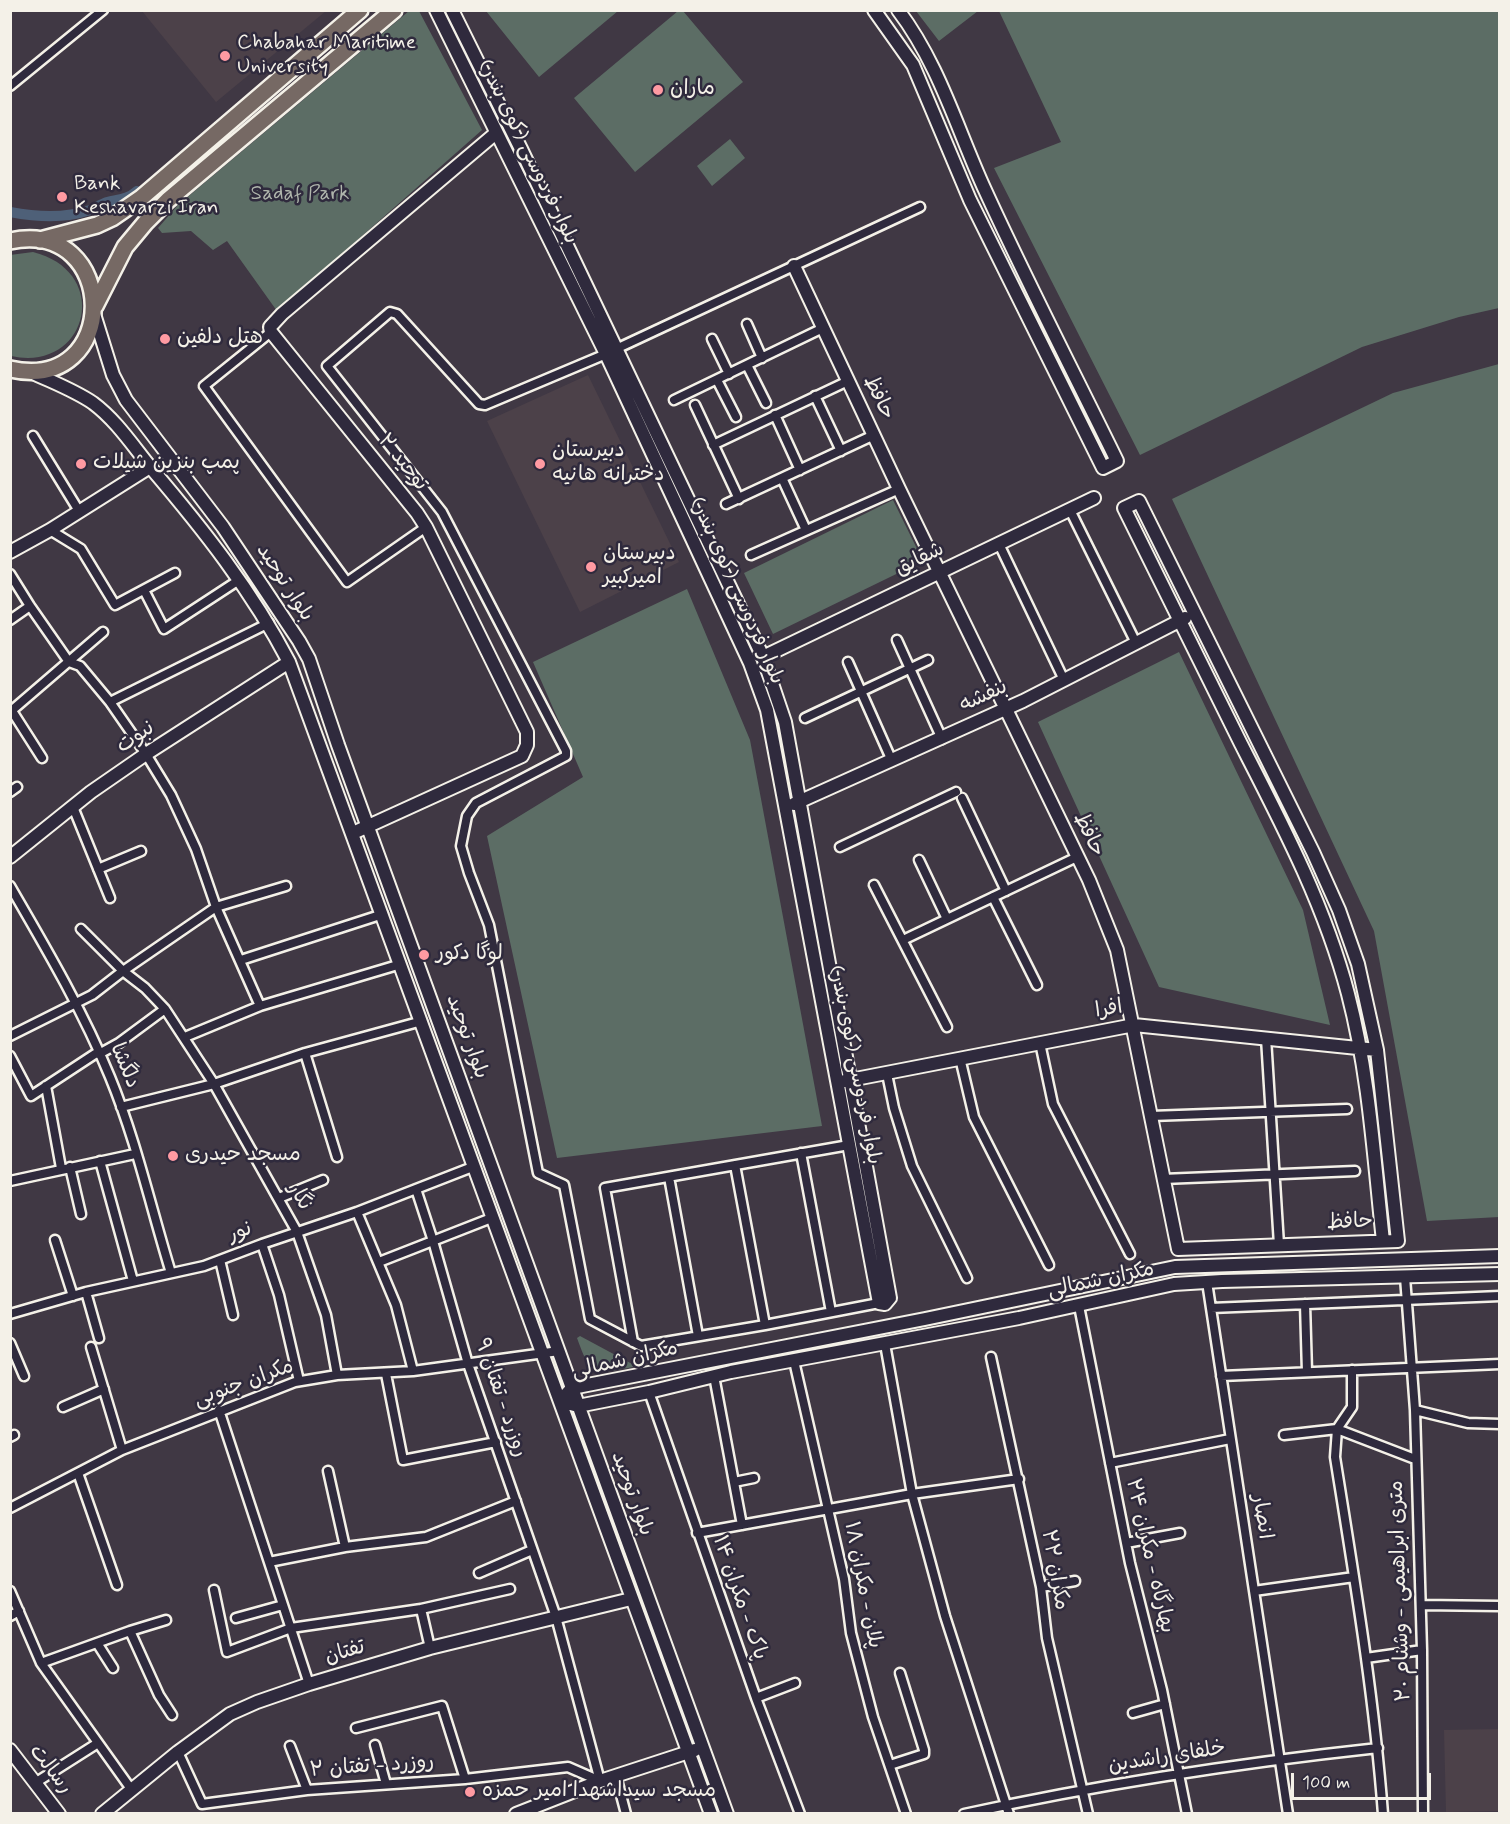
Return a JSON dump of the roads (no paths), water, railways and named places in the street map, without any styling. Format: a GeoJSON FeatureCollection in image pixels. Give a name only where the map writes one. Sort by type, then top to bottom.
{"type":"FeatureCollection","features":[{"type":"Feature","properties":{"kind":"highway"},"geometry":{"type":"LineString","coordinates":[[11,240],[40,240],[97,225],[112,218],[128,207],[360,10]]}},
{"type":"Feature","properties":{"kind":"highway"},"geometry":{"type":"LineString","coordinates":[[19,372],[58,365],[74,355],[85,340],[94,310],[125,247],[145,223],[168,200],[394,10]]}},
{"type":"Feature","properties":{"kind":"highway"},"geometry":{"type":"LineString","coordinates":[[40,240],[55,245],[80,263],[93,291],[94,310]]}},
{"type":"Feature","properties":{"kind":"street"},"geometry":{"type":"LineString","coordinates":[[10,86],[103,10]]}},
{"type":"Feature","properties":{"kind":"street","name":"بلوار فردوسی (کوی بندر)"},"geometry":{"type":"LineString","coordinates":[[436,10],[496,133],[689,500],[763,657],[785,722],[851,1080],[885,1301]]}},
{"type":"Feature","properties":{"kind":"street","name":"بلوار فردوسی (کوی بندر)"},"geometry":{"type":"LineString","coordinates":[[452,10],[496,99],[611,352],[676,505],[750,663],[767,710],[849,1145],[885,1301]]}},
{"type":"Feature","properties":{"kind":"street"},"geometry":{"type":"LineString","coordinates":[[874,10],[899,44],[921,81],[970,200],[1103,468],[1118,461],[1006,235],[966,147],[935,70],[915,33],[898,10]]}},
{"type":"Feature","properties":{"kind":"street"},"geometry":{"type":"LineString","coordinates":[[899,44],[915,33]]}},
{"type":"Feature","properties":{"kind":"street"},"geometry":{"type":"LineString","coordinates":[[482,105],[496,99]]}},
{"type":"Feature","properties":{"kind":"street"},"geometry":{"type":"LineString","coordinates":[[426,527],[347,582],[204,386],[271,332],[270,327],[282,314],[496,133]]}},
{"type":"Feature","properties":{"kind":"street"},"geometry":{"type":"LineString","coordinates":[[885,1301],[765,1325],[641,1346],[590,1319],[564,1185],[538,1173],[489,925],[461,846],[466,816],[476,804],[566,756],[566,750],[442,512],[327,366],[393,311],[479,404],[485,405],[611,352],[920,207]]}},
{"type":"Feature","properties":{"kind":"street","name":"حافظ"},"geometry":{"type":"LineString","coordinates":[[794,266],[898,489],[1096,896],[1117,950],[1178,1249],[1398,1241],[1377,1050]]}},
{"type":"Feature","properties":{"kind":"street","name":"بلوار توحید"},"geometry":{"type":"LineString","coordinates":[[94,310],[113,375],[126,400],[250,565],[309,659],[338,745],[727,1814]]}},
{"type":"Feature","properties":{"kind":"street"},"geometry":{"type":"LineString","coordinates":[[747,324],[762,358]]}},
{"type":"Feature","properties":{"kind":"street"},"geometry":{"type":"LineString","coordinates":[[674,400],[823,328]]}},
{"type":"Feature","properties":{"kind":"street"},"geometry":{"type":"LineString","coordinates":[[1038,336],[1053,331]]}},
{"type":"Feature","properties":{"kind":"street","name":"توحید ۲"},"geometry":{"type":"LineString","coordinates":[[271,332],[426,527],[527,732],[527,745],[522,756],[353,833]]}},
{"type":"Feature","properties":{"kind":"street"},"geometry":{"type":"LineString","coordinates":[[712,339],[729,374]]}},
{"type":"Feature","properties":{"kind":"street"},"geometry":{"type":"LineString","coordinates":[[747,365],[766,403]]}},
{"type":"Feature","properties":{"kind":"street","name":"بلوار توحید"},"geometry":{"type":"LineString","coordinates":[[19,372],[79,394],[93,404],[120,431],[208,537],[269,623],[290,662],[711,1814]]}},
{"type":"Feature","properties":{"kind":"street"},"geometry":{"type":"LineString","coordinates":[[717,380],[736,417]]}},
{"type":"Feature","properties":{"kind":"street"},"geometry":{"type":"LineString","coordinates":[[713,445],[848,381]]}},
{"type":"Feature","properties":{"kind":"street"},"geometry":{"type":"LineString","coordinates":[[816,396],[841,451]]}},
{"type":"Feature","properties":{"kind":"street"},"geometry":{"type":"LineString","coordinates":[[695,405],[739,499]]}},
{"type":"Feature","properties":{"kind":"street"},"geometry":{"type":"LineString","coordinates":[[775,415],[800,470]]}},
{"type":"Feature","properties":{"kind":"street"},"geometry":{"type":"LineString","coordinates":[[726,504],[874,435]]}},
{"type":"Feature","properties":{"kind":"street"},"geometry":{"type":"LineString","coordinates":[[33,436],[79,511]]}},
{"type":"Feature","properties":{"kind":"street"},"geometry":{"type":"LineString","coordinates":[[10,552],[51,530],[150,467]]}},
{"type":"Feature","properties":{"kind":"street"},"geometry":{"type":"LineString","coordinates":[[782,478],[806,530]]}},
{"type":"Feature","properties":{"kind":"street"},"geometry":{"type":"LineString","coordinates":[[751,555],[898,489]]}},
{"type":"Feature","properties":{"kind":"street","name":"شقایق"},"geometry":{"type":"LineString","coordinates":[[763,657],[1094,498]]}},
{"type":"Feature","properties":{"kind":"street"},"geometry":{"type":"LineString","coordinates":[[676,505],[689,500]]}},
{"type":"Feature","properties":{"kind":"street"},"geometry":{"type":"LineString","coordinates":[[1377,1050],[1358,964],[1339,910],[1313,852],[1139,501],[1125,508],[1301,866],[1328,934],[1347,992],[1359,1047],[1383,1241]]}},
{"type":"Feature","properties":{"kind":"street"},"geometry":{"type":"LineString","coordinates":[[1070,510],[1136,643]]}},
{"type":"Feature","properties":{"kind":"street"},"geometry":{"type":"LineString","coordinates":[[51,530],[81,549],[115,605],[175,573]]}},
{"type":"Feature","properties":{"kind":"street"},"geometry":{"type":"LineString","coordinates":[[999,544],[1064,680]]}},
{"type":"Feature","properties":{"kind":"street"},"geometry":{"type":"LineString","coordinates":[[10,574],[69,662],[80,666],[110,702],[171,795],[196,849],[216,907],[260,1006]]}},
{"type":"Feature","properties":{"kind":"street"},"geometry":{"type":"LineString","coordinates":[[144,590],[164,629],[239,580]]}},
{"type":"Feature","properties":{"kind":"street"},"geometry":{"type":"LineString","coordinates":[[10,620],[30,606]]}},
{"type":"Feature","properties":{"kind":"street","name":"بنفشه"},"geometry":{"type":"LineString","coordinates":[[785,808],[942,739],[1195,613]]}},
{"type":"Feature","properties":{"kind":"street"},"geometry":{"type":"LineString","coordinates":[[110,702],[269,623]]}},
{"type":"Feature","properties":{"kind":"street"},"geometry":{"type":"LineString","coordinates":[[42,758],[11,712],[103,632]]}},
{"type":"Feature","properties":{"kind":"street"},"geometry":{"type":"LineString","coordinates":[[897,640],[942,739]]}},
{"type":"Feature","properties":{"kind":"street"},"geometry":{"type":"LineString","coordinates":[[750,663],[763,657]]}},
{"type":"Feature","properties":{"kind":"street"},"geometry":{"type":"LineString","coordinates":[[806,718],[928,660]]}},
{"type":"Feature","properties":{"kind":"street","name":"نبوت"},"geometry":{"type":"LineString","coordinates":[[10,857],[91,792],[290,662]]}},
{"type":"Feature","properties":{"kind":"street"},"geometry":{"type":"LineString","coordinates":[[848,662],[892,761]]}},
{"type":"Feature","properties":{"kind":"street"},"geometry":{"type":"LineString","coordinates":[[840,847],[959,795],[1006,891]]}},
{"type":"Feature","properties":{"kind":"street"},"geometry":{"type":"LineString","coordinates":[[73,807],[110,898]]}},
{"type":"Feature","properties":{"kind":"street"},"geometry":{"type":"LineString","coordinates":[[98,869],[141,851]]}},
{"type":"Feature","properties":{"kind":"street"},"geometry":{"type":"LineString","coordinates":[[903,940],[1077,857]]}},
{"type":"Feature","properties":{"kind":"street"},"geometry":{"type":"LineString","coordinates":[[919,860],[947,919]]}},
{"type":"Feature","properties":{"kind":"street"},"geometry":{"type":"LineString","coordinates":[[874,885],[946,1027]]}},
{"type":"Feature","properties":{"kind":"street","name":"دلگشا"},"geometry":{"type":"LineString","coordinates":[[10,886],[76,1004],[99,1053],[121,1107],[171,1273]]}},
{"type":"Feature","properties":{"kind":"street"},"geometry":{"type":"LineString","coordinates":[[10,1036],[76,1004],[100,989],[216,907],[286,886]]}},
{"type":"Feature","properties":{"kind":"street"},"geometry":{"type":"LineString","coordinates":[[993,897],[1037,985]]}},
{"type":"Feature","properties":{"kind":"street"},"geometry":{"type":"LineString","coordinates":[[241,960],[383,914]]}},
{"type":"Feature","properties":{"kind":"street","name":"نگار"},"geometry":{"type":"LineString","coordinates":[[81,928],[165,1009],[214,1084],[297,1232],[326,1316],[337,1375]]}},
{"type":"Feature","properties":{"kind":"street"},"geometry":{"type":"LineString","coordinates":[[185,1037],[260,1006],[401,964]]}},
{"type":"Feature","properties":{"kind":"street"},"geometry":{"type":"LineString","coordinates":[[10,1056],[31,1096],[119,1043],[165,1009]]}},
{"type":"Feature","properties":{"kind":"street"},"geometry":{"type":"LineString","coordinates":[[121,1107],[214,1084],[305,1053],[422,1021]]}},
{"type":"Feature","properties":{"kind":"street","name":"افرا"},"geometry":{"type":"LineString","coordinates":[[837,1082],[1134,1025],[1377,1050]]}},
{"type":"Feature","properties":{"kind":"street"},"geometry":{"type":"LineString","coordinates":[[1266,1038],[1279,1245]]}},
{"type":"Feature","properties":{"kind":"street"},"geometry":{"type":"LineString","coordinates":[[1040,1044],[1053,1104],[1130,1254]]}},
{"type":"Feature","properties":{"kind":"street"},"geometry":{"type":"LineString","coordinates":[[305,1053],[337,1157]]}},
{"type":"Feature","properties":{"kind":"street"},"geometry":{"type":"LineString","coordinates":[[960,1058],[974,1117],[1049,1265]]}},
{"type":"Feature","properties":{"kind":"street"},"geometry":{"type":"LineString","coordinates":[[887,1074],[894,1108],[912,1166],[967,1278]]}},
{"type":"Feature","properties":{"kind":"street"},"geometry":{"type":"LineString","coordinates":[[46,1086],[65,1168],[81,1214]]}},
{"type":"Feature","properties":{"kind":"street"},"geometry":{"type":"LineString","coordinates":[[1151,1116],[1347,1109]]}},
{"type":"Feature","properties":{"kind":"street"},"geometry":{"type":"LineString","coordinates":[[633,1342],[605,1188],[849,1145]]}},
{"type":"Feature","properties":{"kind":"street"},"geometry":{"type":"LineString","coordinates":[[801,1153],[831,1312]]}},
{"type":"Feature","properties":{"kind":"street"},"geometry":{"type":"LineString","coordinates":[[10,1180],[135,1154]]}},
{"type":"Feature","properties":{"kind":"street"},"geometry":{"type":"LineString","coordinates":[[100,1161],[133,1281]]}},
{"type":"Feature","properties":{"kind":"street"},"geometry":{"type":"LineString","coordinates":[[735,1165],[765,1325]]}},
{"type":"Feature","properties":{"kind":"street","name":"نور"},"geometry":{"type":"LineString","coordinates":[[10,1314],[86,1292],[204,1266],[357,1212],[475,1166]]}},
{"type":"Feature","properties":{"kind":"street"},"geometry":{"type":"LineString","coordinates":[[1163,1179],[1355,1170]]}},
{"type":"Feature","properties":{"kind":"street"},"geometry":{"type":"LineString","coordinates":[[669,1177],[698,1336]]}},
{"type":"Feature","properties":{"kind":"street"},"geometry":{"type":"LineString","coordinates":[[279,1198],[323,1180]]}},
{"type":"Feature","properties":{"kind":"street","name":"روزرد - تفتان ۹"},"geometry":{"type":"LineString","coordinates":[[416,1189],[434,1241],[468,1364],[556,1617],[600,1781]]}},
{"type":"Feature","properties":{"kind":"street"},"geometry":{"type":"LineString","coordinates":[[357,1212],[402,1324],[413,1371]]}},
{"type":"Feature","properties":{"kind":"street"},"geometry":{"type":"LineString","coordinates":[[379,1262],[494,1217]]}},
{"type":"Feature","properties":{"kind":"street"},"geometry":{"type":"LineString","coordinates":[[55,1240],[73,1296]]}},
{"type":"Feature","properties":{"kind":"street"},"geometry":{"type":"LineString","coordinates":[[262,1244],[279,1295],[299,1381]]}},
{"type":"Feature","properties":{"kind":"street","name":"مکران شمالی"},"geometry":{"type":"LineString","coordinates":[[1500,1256],[1175,1267],[572,1389],[560,1401],[578,1406],[714,1376],[1079,1306],[1174,1284],[1500,1274]]}},
{"type":"Feature","properties":{"kind":"street"},"geometry":{"type":"LineString","coordinates":[[220,1260],[233,1315]]}},
{"type":"Feature","properties":{"kind":"street","name":"۲۰ متری ابراهیمی - وشنام"},"geometry":{"type":"LineString","coordinates":[[1405,1277],[1415,1410],[1422,1650],[1423,1814]]}},
{"type":"Feature","properties":{"kind":"street","name":"انصار"},"geometry":{"type":"LineString","coordinates":[[1207,1282],[1288,1814]]}},
{"type":"Feature","properties":{"kind":"street"},"geometry":{"type":"LineString","coordinates":[[86,1292],[99,1338]]}},
{"type":"Feature","properties":{"kind":"street"},"geometry":{"type":"LineString","coordinates":[[1211,1308],[1500,1296]]}},
{"type":"Feature","properties":{"kind":"street"},"geometry":{"type":"LineString","coordinates":[[1305,1304],[1307,1372]]}},
{"type":"Feature","properties":{"kind":"street","name":"بهارگاه - مکران ۲۴"},"geometry":{"type":"LineString","coordinates":[[1079,1306],[1126,1543],[1165,1704],[1187,1814]]}},
{"type":"Feature","properties":{"kind":"street"},"geometry":{"type":"LineString","coordinates":[[10,1343],[24,1376]]}},
{"type":"Feature","properties":{"kind":"street"},"geometry":{"type":"LineString","coordinates":[[885,1344],[912,1494],[945,1616],[1008,1809]]}},
{"type":"Feature","properties":{"kind":"street"},"geometry":{"type":"LineString","coordinates":[[92,1347],[122,1450]]}},
{"type":"Feature","properties":{"kind":"street","name":"مکران جنوبی"},"geometry":{"type":"LineString","coordinates":[[10,1508],[122,1450],[219,1410],[299,1381],[337,1375],[413,1371],[559,1352]]}},
{"type":"Feature","properties":{"kind":"street","name":"مکران ۲۲"},"geometry":{"type":"LineString","coordinates":[[990,1357],[1041,1587],[1047,1638],[1088,1814]]}},
{"type":"Feature","properties":{"kind":"street","name":"پلان - مکران ۱۸"},"geometry":{"type":"LineString","coordinates":[[794,1361],[844,1579],[851,1633],[873,1717],[906,1814]]}},
{"type":"Feature","properties":{"kind":"street"},"geometry":{"type":"LineString","coordinates":[[1221,1376],[1500,1364]]}},
{"type":"Feature","properties":{"kind":"street"},"geometry":{"type":"LineString","coordinates":[[1352,1370],[1352,1407],[1337,1429],[1335,1457],[1366,1658],[1378,1748],[1383,1814]]}},
{"type":"Feature","properties":{"kind":"street"},"geometry":{"type":"LineString","coordinates":[[386,1374],[403,1460],[496,1442]]}},
{"type":"Feature","properties":{"kind":"street"},"geometry":{"type":"LineString","coordinates":[[645,1374],[649,1392]]}},
{"type":"Feature","properties":{"kind":"street"},"geometry":{"type":"LineString","coordinates":[[714,1376],[742,1525]]}},
{"type":"Feature","properties":{"kind":"street"},"geometry":{"type":"LineString","coordinates":[[63,1407],[105,1389]]}},
{"type":"Feature","properties":{"kind":"street","name":"پاک - مکران ۱۴"},"geometry":{"type":"LineString","coordinates":[[649,1392],[756,1698],[800,1814]]}},
{"type":"Feature","properties":{"kind":"street"},"geometry":{"type":"LineString","coordinates":[[219,1410],[309,1684]]}},
{"type":"Feature","properties":{"kind":"street"},"geometry":{"type":"LineString","coordinates":[[1415,1410],[1468,1423],[1500,1424]]}},
{"type":"Feature","properties":{"kind":"street"},"geometry":{"type":"LineString","coordinates":[[1284,1435],[1337,1429],[1415,1459]]}},
{"type":"Feature","properties":{"kind":"street"},"geometry":{"type":"LineString","coordinates":[[1110,1463],[1230,1439]]}},
{"type":"Feature","properties":{"kind":"street"},"geometry":{"type":"LineString","coordinates":[[328,1471],[345,1547]]}},
{"type":"Feature","properties":{"kind":"street"},"geometry":{"type":"LineString","coordinates":[[78,1473],[117,1585]]}},
{"type":"Feature","properties":{"kind":"street"},"geometry":{"type":"LineString","coordinates":[[734,1482],[754,1478]]}},
{"type":"Feature","properties":{"kind":"street"},"geometry":{"type":"LineString","coordinates":[[697,1533],[912,1494],[1018,1479]]}},
{"type":"Feature","properties":{"kind":"street"},"geometry":{"type":"LineString","coordinates":[[269,1562],[345,1547],[426,1537],[516,1501]]}},
{"type":"Feature","properties":{"kind":"street"},"geometry":{"type":"LineString","coordinates":[[1126,1543],[1180,1533]]}},
{"type":"Feature","properties":{"kind":"street"},"geometry":{"type":"LineString","coordinates":[[479,1573],[532,1550]]}},
{"type":"Feature","properties":{"kind":"street"},"geometry":{"type":"LineString","coordinates":[[1254,1592],[1354,1577]]}},
{"type":"Feature","properties":{"kind":"street"},"geometry":{"type":"LineString","coordinates":[[1041,1587],[1075,1581]]}},
{"type":"Feature","properties":{"kind":"street"},"geometry":{"type":"LineString","coordinates":[[214,1590],[227,1652],[291,1628],[421,1609],[510,1588]]}},
{"type":"Feature","properties":{"kind":"street"},"geometry":{"type":"LineString","coordinates":[[10,1591],[41,1663],[131,1789]]}},
{"type":"Feature","properties":{"kind":"street","name":"تفتان"},"geometry":{"type":"LineString","coordinates":[[102,1814],[178,1752],[230,1714],[257,1702],[430,1648],[631,1599]]}},
{"type":"Feature","properties":{"kind":"street"},"geometry":{"type":"LineString","coordinates":[[236,1618],[283,1605]]}},
{"type":"Feature","properties":{"kind":"street"},"geometry":{"type":"LineString","coordinates":[[1420,1605],[1500,1606]]}},
{"type":"Feature","properties":{"kind":"street"},"geometry":{"type":"LineString","coordinates":[[421,1609],[430,1648]]}},
{"type":"Feature","properties":{"kind":"street"},"geometry":{"type":"LineString","coordinates":[[10,1616],[19,1611]]}},
{"type":"Feature","properties":{"kind":"street"},"geometry":{"type":"LineString","coordinates":[[41,1663],[166,1620]]}},
{"type":"Feature","properties":{"kind":"street"},"geometry":{"type":"LineString","coordinates":[[130,1631],[159,1695],[172,1715]]}},
{"type":"Feature","properties":{"kind":"street"},"geometry":{"type":"LineString","coordinates":[[96,1643],[113,1668]]}},
{"type":"Feature","properties":{"kind":"street"},"geometry":{"type":"LineString","coordinates":[[1366,1658],[1422,1650]]}},
{"type":"Feature","properties":{"kind":"street"},"geometry":{"type":"LineString","coordinates":[[890,1765],[924,1754],[900,1673]]}},
{"type":"Feature","properties":{"kind":"street"},"geometry":{"type":"LineString","coordinates":[[756,1698],[795,1683]]}},
{"type":"Feature","properties":{"kind":"street"},"geometry":{"type":"LineString","coordinates":[[1133,1713],[1165,1704]]}},
{"type":"Feature","properties":{"kind":"street"},"geometry":{"type":"LineString","coordinates":[[356,1728],[442,1706],[465,1779]]}},
{"type":"Feature","properties":{"kind":"street"},"geometry":{"type":"LineString","coordinates":[[35,1783],[98,1743]]}},
{"type":"Feature","properties":{"kind":"street"},"geometry":{"type":"LineString","coordinates":[[375,1745],[386,1784]]}},
{"type":"Feature","properties":{"kind":"street"},"geometry":{"type":"LineString","coordinates":[[290,1746],[307,1790]]}},
{"type":"Feature","properties":{"kind":"street"},"geometry":{"type":"LineString","coordinates":[[516,1814],[600,1781],[702,1748]]}},
{"type":"Feature","properties":{"kind":"street","name":"خلفای راشدین"},"geometry":{"type":"LineString","coordinates":[[964,1814],[1008,1809],[1083,1789],[1280,1758],[1378,1748]]}},
{"type":"Feature","properties":{"kind":"street","name":"رسالت"},"geometry":{"type":"LineString","coordinates":[[10,1750],[59,1814]]}},
{"type":"Feature","properties":{"kind":"street","name":"روزرد - تفتان ۲"},"geometry":{"type":"LineString","coordinates":[[178,1752],[202,1804],[307,1790],[465,1779],[568,1767],[600,1781]]}},
{"type":"Feature","properties":{"kind":"street"},"geometry":{"type":"LineString","coordinates":[[616,1776],[626,1814]]}},
{"type":"Feature","properties":{"kind":"waterway"},"geometry":{"type":"LineString","coordinates":[[10,212],[40,216],[70,215],[126,198],[137,191]]}},
{"type":"Feature","properties":{"kind":"place","name":"Chabahar Maritime University"},"geometry":{"type":"Point","coordinates":[225,56]}},
{"type":"Feature","properties":{"kind":"place","name":"ماران"},"geometry":{"type":"Point","coordinates":[658,90]}},
{"type":"Feature","properties":{"kind":"place","name":"Bank Keshavarzi Iran"},"geometry":{"type":"Point","coordinates":[62,197]}},
{"type":"Feature","properties":{"kind":"place","name":"هتل دلفین"},"geometry":{"type":"Point","coordinates":[165,339]}},
{"type":"Feature","properties":{"kind":"place","name":"پمپ بنزین شیلات"},"geometry":{"type":"Point","coordinates":[81,464]}},
{"type":"Feature","properties":{"kind":"place","name":"دبیرستان دخترانه هانیه"},"geometry":{"type":"Point","coordinates":[540,464]}},
{"type":"Feature","properties":{"kind":"place","name":"دبیرستان امیرکبیر"},"geometry":{"type":"Point","coordinates":[591,567]}},
{"type":"Feature","properties":{"kind":"place","name":"لوگا دکور"},"geometry":{"type":"Point","coordinates":[424,955]}},
{"type":"Feature","properties":{"kind":"place","name":"مسجد حیدری"},"geometry":{"type":"Point","coordinates":[173,1156]}},
{"type":"Feature","properties":{"kind":"place","name":"مسجد سیداشهدا امیر حمزه"},"geometry":{"type":"Point","coordinates":[470,1792]}},
{"type":"Feature","properties":{"kind":"park label","name":"Sadaf Park"},"geometry":{"type":"Point","coordinates":[300,195]}}]}
